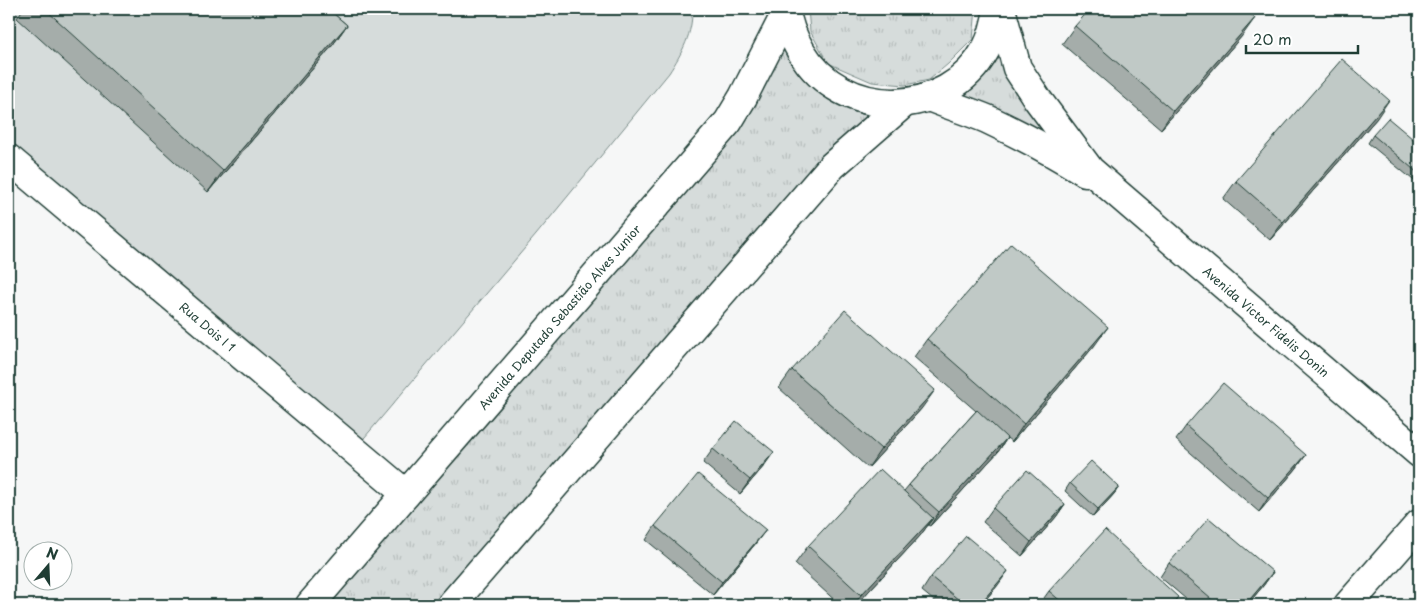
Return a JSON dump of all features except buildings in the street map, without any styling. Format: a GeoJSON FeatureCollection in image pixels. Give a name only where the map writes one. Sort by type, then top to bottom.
{"type":"FeatureCollection","features":[{"type":"Feature","properties":{"kind":"street"},"geometry":{"type":"LineString","coordinates":[[786,11],[794,39],[807,62],[827,81],[850,95],[876,102],[903,104],[929,98],[952,86],[971,70],[986,49],[1000,9]]}},
{"type":"Feature","properties":{"kind":"street","name":"Avenida Victor Fidelis Donin"},"geometry":{"type":"LineString","coordinates":[[1000,9],[1017,68],[1038,100],[1090,170],[1419,453]]}},
{"type":"Feature","properties":{"kind":"street","name":"Avenida Deputado Sebastião Alves Junior"},"geometry":{"type":"LineString","coordinates":[[310,605],[728,122],[743,97],[786,11]]}},
{"type":"Feature","properties":{"kind":"street","name":"Avenida Victor Fidelis Donin"},"geometry":{"type":"LineString","coordinates":[[929,98],[985,119],[1018,134],[1053,152],[1112,188]]}},
{"type":"Feature","properties":{"kind":"street"},"geometry":{"type":"LineString","coordinates":[[451,605],[832,166],[903,104]]}},
{"type":"Feature","properties":{"kind":"street","name":"Rua Dois I 1"},"geometry":{"type":"LineString","coordinates":[[9,159],[406,494]]}},
{"type":"Feature","properties":{"kind":"street"},"geometry":{"type":"LineString","coordinates":[[1348,605],[1419,524]]}},
{"type":"Feature","properties":{"kind":"green space"},"geometry":{"type":"Polygon","coordinates":[[[9,9],[692,9],[692,18],[689,35],[669,73],[536,235],[359,444],[230,338],[9,145],[9,9]]]}},
{"type":"Feature","properties":{"kind":"green space"},"geometry":{"type":"Polygon","coordinates":[[[808,9],[976,9],[973,39],[929,80],[905,85],[872,82],[828,63],[810,31],[808,9]]]}},
{"type":"Feature","properties":{"kind":"green space"},"geometry":{"type":"Polygon","coordinates":[[[783,42],[886,109],[442,605],[328,605],[519,381],[743,125],[783,42]]]}},
{"type":"Feature","properties":{"kind":"green space"},"geometry":{"type":"Polygon","coordinates":[[[999,42],[1060,145],[952,96],[999,42]]]}}]}
